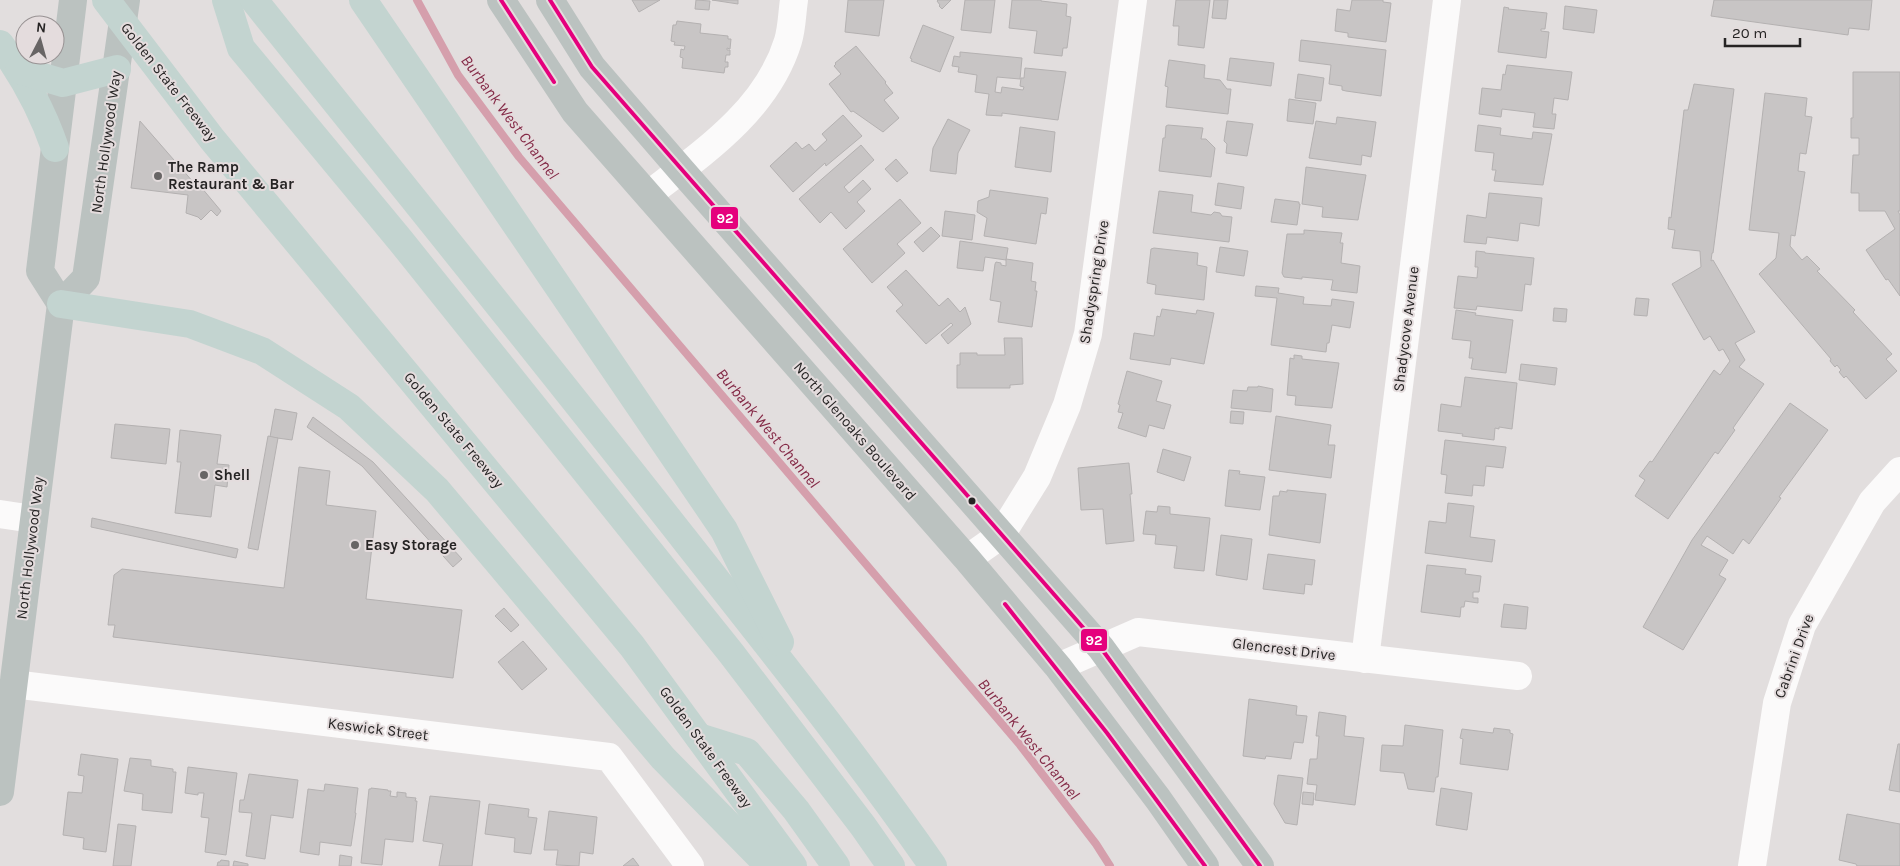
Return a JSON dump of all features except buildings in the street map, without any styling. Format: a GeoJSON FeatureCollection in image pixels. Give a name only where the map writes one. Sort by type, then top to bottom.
{"type":"FeatureCollection","features":[{"type":"Feature","properties":{"kind":"highway","name":"Golden State Freeway"},"geometry":{"type":"LineString","coordinates":[[106,0],[212,139],[632,646],[793,866]]}},
{"type":"Feature","properties":{"kind":"highway"},"geometry":{"type":"LineString","coordinates":[[226,0],[241,48],[400,240],[731,653],[863,826],[891,866]]}},
{"type":"Feature","properties":{"kind":"highway"},"geometry":{"type":"LineString","coordinates":[[254,0],[551,369],[877,786],[933,866]]}},
{"type":"Feature","properties":{"kind":"highway"},"geometry":{"type":"LineString","coordinates":[[363,0],[724,530],[805,693]]}},
{"type":"Feature","properties":{"kind":"highway"},"geometry":{"type":"LineString","coordinates":[[0,44],[19,70],[44,117],[55,148]]}},
{"type":"Feature","properties":{"kind":"highway"},"geometry":{"type":"LineString","coordinates":[[19,70],[63,84],[117,69]]}},
{"type":"Feature","properties":{"kind":"highway"},"geometry":{"type":"LineString","coordinates":[[61,304],[190,324],[262,351],[349,407],[437,490],[663,758],[769,866]]}},
{"type":"Feature","properties":{"kind":"highway"},"geometry":{"type":"LineString","coordinates":[[699,738],[747,752],[796,810],[836,866]]}},
{"type":"Feature","properties":{"kind":"main road"},"geometry":{"type":"LineString","coordinates":[[61,304],[40,271],[73,0]]}},
{"type":"Feature","properties":{"kind":"main road","name":"North Hollywood Way"},"geometry":{"type":"LineString","coordinates":[[0,792],[61,304],[86,278],[126,0]]}},
{"type":"Feature","properties":{"kind":"main road","name":"North Glenoaks Boulevard"},"geometry":{"type":"LineString","coordinates":[[501,0],[575,112],[649,194],[967,559],[1058,667],[1205,866]]}},
{"type":"Feature","properties":{"kind":"main road"},"geometry":{"type":"LineString","coordinates":[[550,0],[592,66],[1101,648],[1260,866]]}},
{"type":"Feature","properties":{"kind":"street"},"geometry":{"type":"LineString","coordinates":[[649,194],[713,144],[760,96],[776,72],[788,40],[794,0]]}},
{"type":"Feature","properties":{"kind":"street","name":"Shadyspring Drive"},"geometry":{"type":"LineString","coordinates":[[967,559],[1001,535],[1036,477],[1067,405],[1088,334],[1133,0]]}},
{"type":"Feature","properties":{"kind":"street","name":"Shadycove Avenue"},"geometry":{"type":"LineString","coordinates":[[1365,658],[1447,0]]}},
{"type":"Feature","properties":{"kind":"street","name":"Cabrini Drive"},"geometry":{"type":"LineString","coordinates":[[1752,866],[1776,703],[1802,625],[1872,502],[1900,471]]}},
{"type":"Feature","properties":{"kind":"street"},"geometry":{"type":"LineString","coordinates":[[0,514],[33,519]]}},
{"type":"Feature","properties":{"kind":"street","name":"Glencrest Drive"},"geometry":{"type":"LineString","coordinates":[[1058,667],[1138,632],[1518,676]]}},
{"type":"Feature","properties":{"kind":"street","name":"Keswick Street"},"geometry":{"type":"LineString","coordinates":[[13,684],[608,757],[690,866]]}},
{"type":"Feature","properties":{"kind":"waterway","name":"Burbank West Channel"},"geometry":{"type":"LineString","coordinates":[[417,0],[458,75],[519,157],[1020,745],[1096,844],[1110,866]]}},
{"type":"Feature","properties":{"kind":"transit line","name":"92"},"geometry":{"type":"LineString","coordinates":[[501,0],[554,82]]}},
{"type":"Feature","properties":{"kind":"transit line","name":"92"},"geometry":{"type":"LineString","coordinates":[[550,0],[592,67],[1101,648],[1260,866]]}},
{"type":"Feature","properties":{"kind":"transit line","name":"92"},"geometry":{"type":"LineString","coordinates":[[1005,604],[1107,733],[1205,866]]}},
{"type":"Feature","properties":{"kind":"place","name":"The Ramp Restaurant & Bar"},"geometry":{"type":"Point","coordinates":[158,176]}},
{"type":"Feature","properties":{"kind":"place","name":"Shell"},"geometry":{"type":"Point","coordinates":[204,475]}},
{"type":"Feature","properties":{"kind":"place","name":"Easy Storage"},"geometry":{"type":"Point","coordinates":[355,545]}}]}
